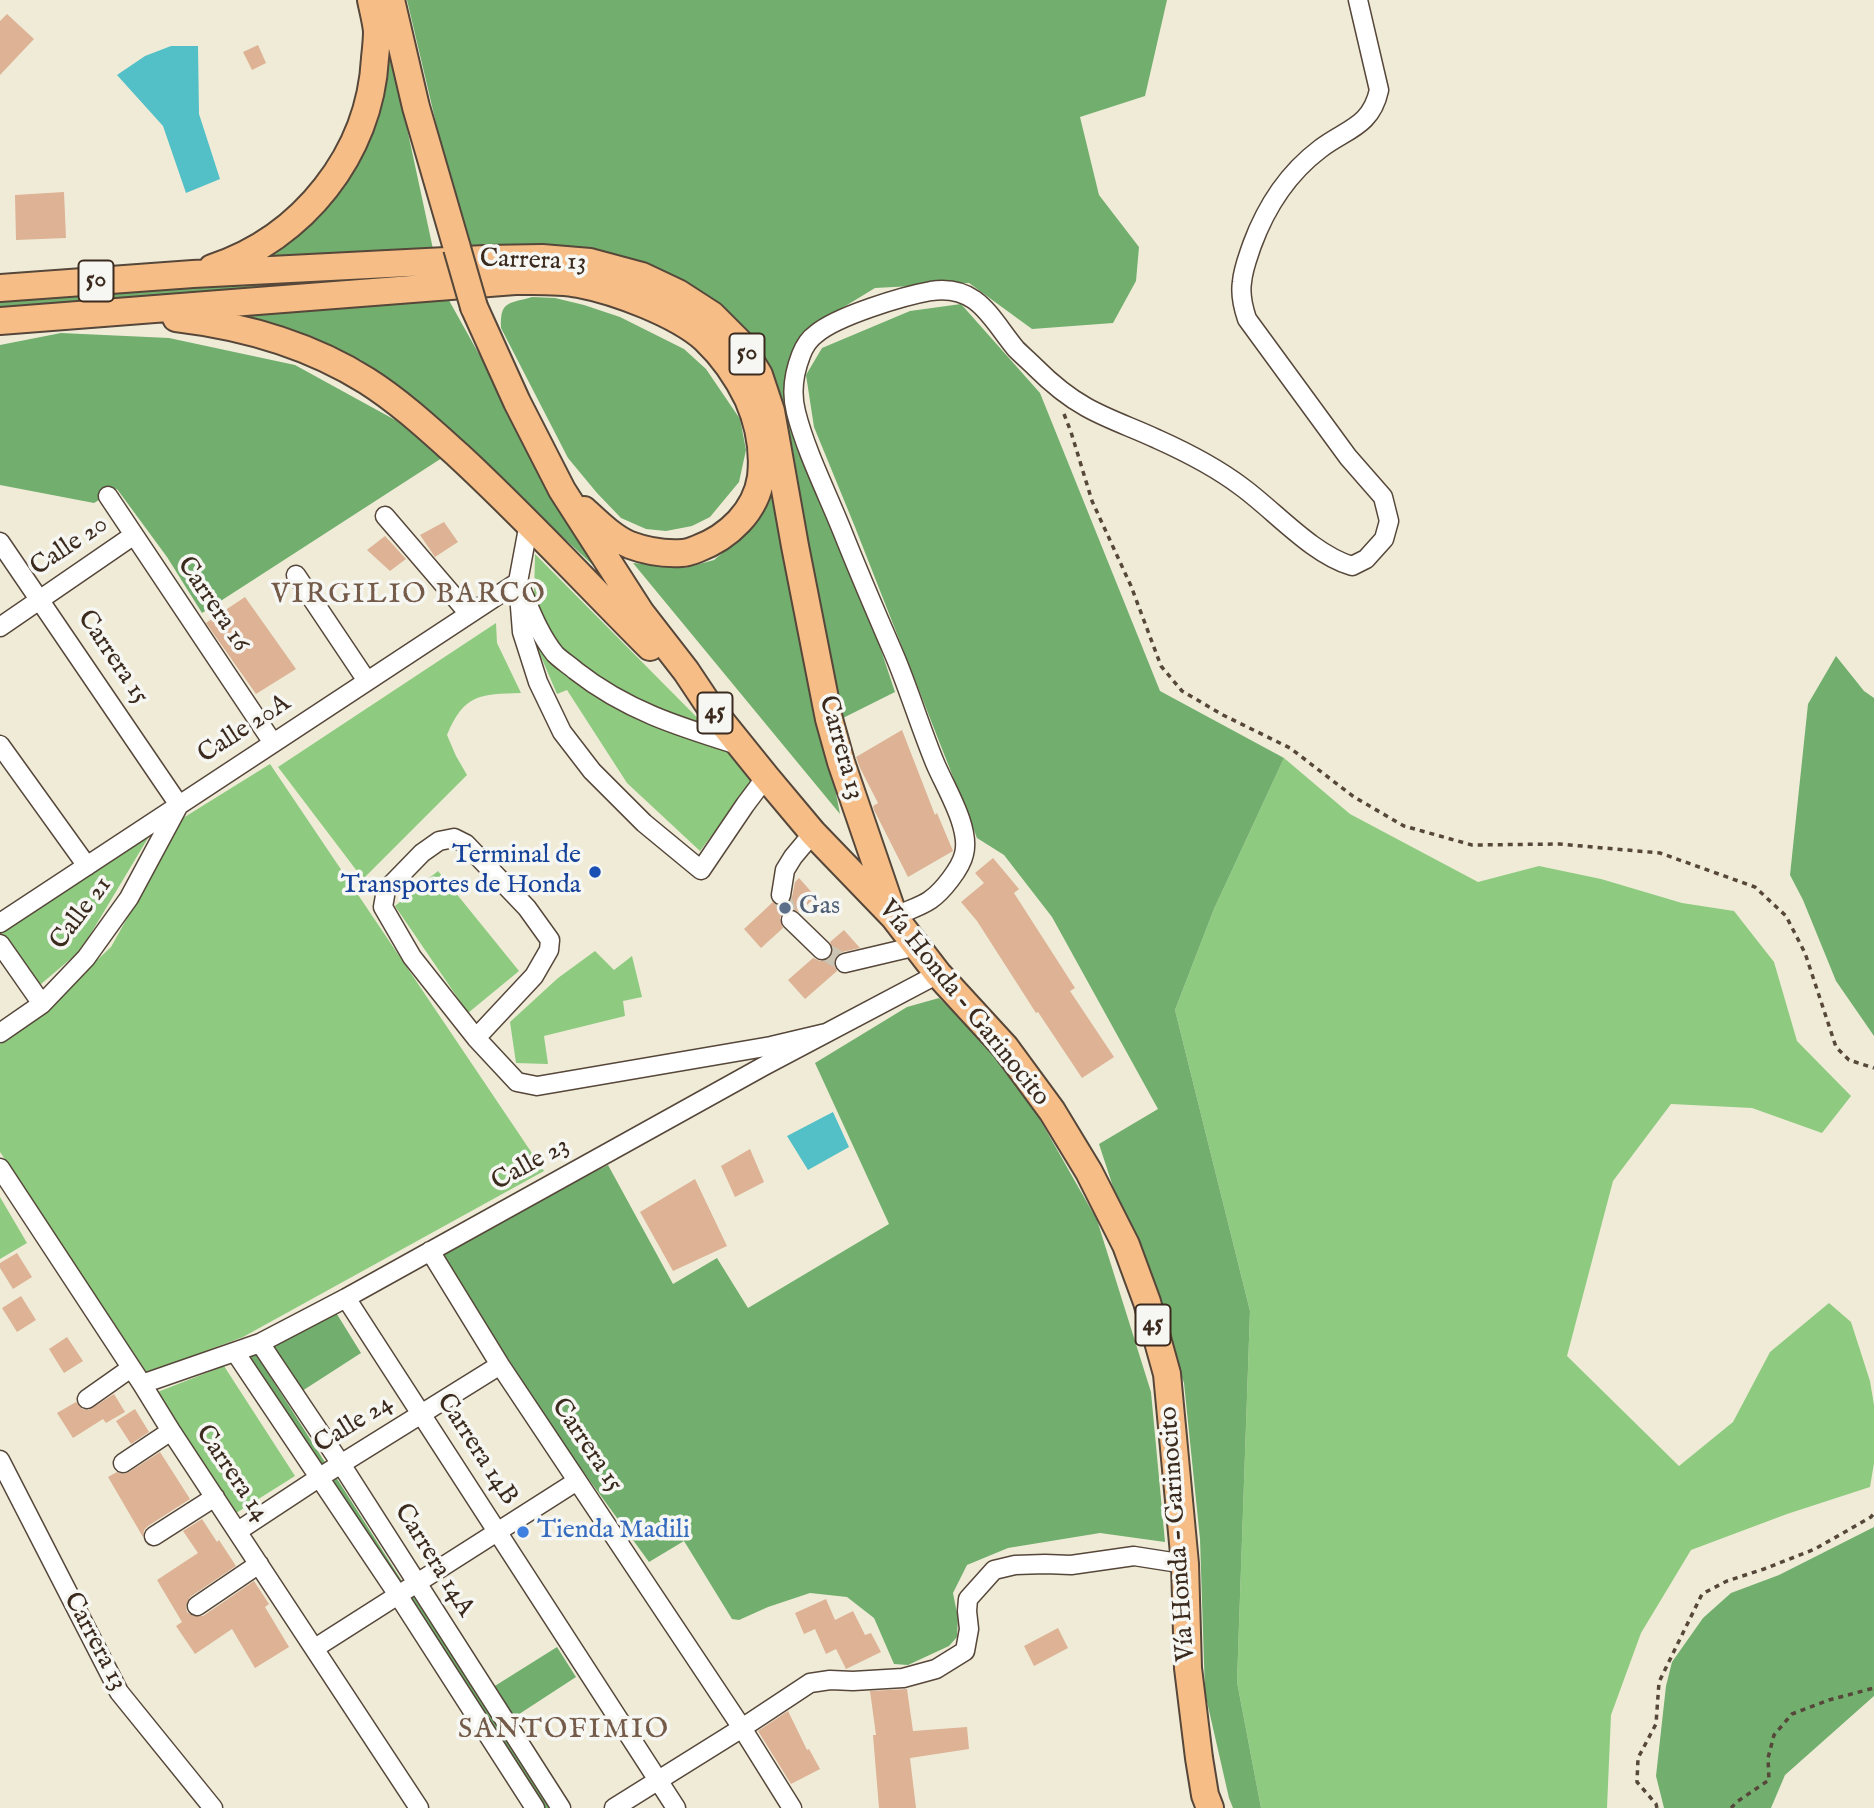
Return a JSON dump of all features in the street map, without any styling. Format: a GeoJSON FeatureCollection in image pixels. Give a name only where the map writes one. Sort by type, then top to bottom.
{"type":"FeatureCollection","features":[{"type":"Feature","properties":{"kind":"highway"},"geometry":{"type":"LineString","coordinates":[[192,274],[220,266],[267,242],[299,218],[328,186],[349,155],[364,119],[374,80],[377,31],[371,0]]}},
{"type":"Feature","properties":{"kind":"highway","name":"50"},"geometry":{"type":"LineString","coordinates":[[391,0],[416,107],[474,307],[517,402],[562,490]]}},
{"type":"Feature","properties":{"kind":"highway","name":"Carrera 13"},"geometry":{"type":"LineString","coordinates":[[0,288],[192,274],[542,258],[590,262],[642,276],[678,293],[712,315],[739,342],[760,375],[771,411],[829,719],[894,917]]}},
{"type":"Feature","properties":{"kind":"highway","name":"Carrera 13"},"geometry":{"type":"LineString","coordinates":[[0,321],[550,281],[578,284],[642,303],[703,337],[724,359],[740,383],[755,414],[762,445],[761,478],[752,504],[738,524],[713,543],[685,553],[651,551],[627,544],[562,490]]}},
{"type":"Feature","properties":{"kind":"highway"},"geometry":{"type":"LineString","coordinates":[[122,312],[180,318],[241,330],[304,349],[367,381],[421,421],[529,523],[712,710]]}},
{"type":"Feature","properties":{"kind":"highway","name":"Vía Honda - Garinocito"},"geometry":{"type":"LineString","coordinates":[[562,490],[641,613],[766,778],[894,917],[938,974],[1005,1047],[1052,1111],[1089,1172],[1126,1245],[1147,1302],[1167,1374],[1185,1564],[1188,1668],[1199,1758],[1210,1808]]}},
{"type":"Feature","properties":{"kind":"street"},"geometry":{"type":"LineString","coordinates":[[894,917],[930,900],[946,883],[958,869],[965,854],[966,839],[803,435],[793,390],[801,353],[818,331],[870,308],[934,291],[955,291],[971,297],[986,308],[1024,357],[1084,406],[1160,440],[1241,485],[1337,562],[1352,566],[1366,559],[1384,539],[1389,521],[1383,497],[1348,457],[1247,319],[1242,303],[1241,283],[1245,263],[1255,238],[1283,185],[1320,149],[1368,117],[1376,104],[1379,90],[1358,0]]}},
{"type":"Feature","properties":{"kind":"street","name":"Carrera 16"},"geometry":{"type":"LineString","coordinates":[[108,496],[273,743]]}},
{"type":"Feature","properties":{"kind":"street"},"geometry":{"type":"LineString","coordinates":[[385,516],[469,614]]}},
{"type":"Feature","properties":{"kind":"street"},"geometry":{"type":"LineString","coordinates":[[529,523],[518,582],[522,632],[538,682],[562,732],[592,771],[644,823],[701,870],[766,778]]}},
{"type":"Feature","properties":{"kind":"street","name":"Calle 20"},"geometry":{"type":"LineString","coordinates":[[0,627],[134,535]]}},
{"type":"Feature","properties":{"kind":"street","name":"Carrera 15"},"geometry":{"type":"LineString","coordinates":[[0,542],[179,805]]}},
{"type":"Feature","properties":{"kind":"street"},"geometry":{"type":"LineString","coordinates":[[296,575],[367,681]]}},
{"type":"Feature","properties":{"kind":"street"},"geometry":{"type":"LineString","coordinates":[[518,582],[540,631],[556,655],[589,681],[626,704],[667,723],[741,746]]}},
{"type":"Feature","properties":{"kind":"street","name":"Calle 20A"},"geometry":{"type":"LineString","coordinates":[[0,923],[518,582]]}},
{"type":"Feature","properties":{"kind":"street"},"geometry":{"type":"LineString","coordinates":[[0,745],[87,866]]}},
{"type":"Feature","properties":{"kind":"street","name":"Calle 21"},"geometry":{"type":"LineString","coordinates":[[0,1033],[42,1004],[86,958],[129,898],[179,805]]}},
{"type":"Feature","properties":{"kind":"street"},"geometry":{"type":"LineString","coordinates":[[781,895],[785,870],[814,833]]}},
{"type":"Feature","properties":{"kind":"street"},"geometry":{"type":"LineString","coordinates":[[477,1038],[534,976],[549,950],[550,940],[527,908],[466,844],[454,838],[439,841],[422,853],[386,890],[383,907],[412,957],[477,1038],[517,1082],[537,1086],[771,1046],[826,1033]]}},
{"type":"Feature","properties":{"kind":"street"},"geometry":{"type":"LineString","coordinates":[[792,920],[821,950]]}},
{"type":"Feature","properties":{"kind":"street"},"geometry":{"type":"LineString","coordinates":[[0,944],[42,1004]]}},
{"type":"Feature","properties":{"kind":"street"},"geometry":{"type":"LineString","coordinates":[[845,963],[917,946]]}},
{"type":"Feature","properties":{"kind":"street","name":"Calle 23"},"geometry":{"type":"LineString","coordinates":[[142,1384],[260,1343],[938,974]]}},
{"type":"Feature","properties":{"kind":"street","name":"Carrera 14"},"geometry":{"type":"LineString","coordinates":[[0,1168],[419,1808]]}},
{"type":"Feature","properties":{"kind":"street","name":"Carrera 15"},"geometry":{"type":"LineString","coordinates":[[430,1251],[500,1365],[742,1728],[792,1808]]}},
{"type":"Feature","properties":{"kind":"street","name":"Carrera 14B"},"geometry":{"type":"LineString","coordinates":[[346,1298],[676,1808]]}},
{"type":"Feature","properties":{"kind":"street","name":"Carrera 14A"},"geometry":{"type":"LineString","coordinates":[[260,1343],[341,1464],[561,1808]]}},
{"type":"Feature","properties":{"kind":"street","name":"Carrera 14A"},"geometry":{"type":"LineString","coordinates":[[235,1352],[398,1595],[535,1808]]}},
{"type":"Feature","properties":{"kind":"street","name":"Calle 24"},"geometry":{"type":"LineString","coordinates":[[238,1531],[500,1365]]}},
{"type":"Feature","properties":{"kind":"street"},"geometry":{"type":"LineString","coordinates":[[87,1399],[131,1368]]}},
{"type":"Feature","properties":{"kind":"street"},"geometry":{"type":"LineString","coordinates":[[123,1464],[171,1432]]}},
{"type":"Feature","properties":{"kind":"street","name":"Carrera 13"},"geometry":{"type":"LineString","coordinates":[[0,1460],[119,1692],[213,1808]]}},
{"type":"Feature","properties":{"kind":"street"},"geometry":{"type":"LineString","coordinates":[[315,1648],[577,1480]]}},
{"type":"Feature","properties":{"kind":"street"},"geometry":{"type":"LineString","coordinates":[[154,1536],[215,1497]]}},
{"type":"Feature","properties":{"kind":"street"},"geometry":{"type":"LineString","coordinates":[[614,1808],[810,1683],[903,1678],[936,1670],[964,1651],[969,1629],[968,1599],[994,1570],[1015,1565],[1071,1565],[1134,1556],[1185,1564]]}},
{"type":"Feature","properties":{"kind":"street"},"geometry":{"type":"LineString","coordinates":[[197,1606],[259,1564]]}},
{"type":"Feature","properties":{"kind":"path"},"geometry":{"type":"LineString","coordinates":[[1063,411],[1092,501],[1131,586],[1161,666],[1182,691],[1290,748],[1354,797],[1404,825],[1472,845],[1559,844],[1660,853],[1755,887],[1786,916],[1805,953],[1836,1046],[1849,1060],[1874,1068]]}},
{"type":"Feature","properties":{"kind":"path"},"geometry":{"type":"LineString","coordinates":[[1657,1808],[1637,1782],[1638,1758],[1656,1724],[1659,1682],[1702,1594],[1727,1581],[1815,1549],[1874,1513]]}},
{"type":"Feature","properties":{"kind":"path"},"geometry":{"type":"LineString","coordinates":[[1731,1808],[1769,1780],[1768,1758],[1774,1735],[1792,1714],[1829,1700],[1874,1688]]}},
{"type":"Feature","properties":{"kind":"green space"},"geometry":{"type":"Polygon","coordinates":[[[407,0],[1167,0],[1145,96],[1080,117],[1099,195],[1139,247],[1136,281],[1113,323],[1032,329],[969,283],[875,288],[806,330],[789,366],[786,392],[793,432],[874,629],[895,692],[837,721],[765,369],[493,248],[465,246],[407,0]]]}},
{"type":"Feature","properties":{"kind":"green space"},"geometry":{"type":"Polygon","coordinates":[[[388,40],[433,249],[233,266],[288,240],[324,211],[348,181],[374,131],[388,40]]]}},
{"type":"Feature","properties":{"kind":"green space"},"geometry":{"type":"Polygon","coordinates":[[[434,271],[437,280],[0,309],[0,298],[434,271]]]}},
{"type":"Feature","properties":{"kind":"green space"},"geometry":{"type":"Polygon","coordinates":[[[446,295],[578,532],[608,579],[458,440],[361,360],[295,333],[208,311],[446,295]]]}},
{"type":"Feature","properties":{"kind":"green space"},"geometry":{"type":"Polygon","coordinates":[[[532,297],[555,298],[620,317],[684,349],[706,369],[740,419],[746,450],[739,482],[710,517],[692,526],[666,531],[646,529],[621,518],[568,458],[501,328],[504,308],[532,297]]]}},
{"type":"Feature","properties":{"kind":"green space"},"geometry":{"type":"Polygon","coordinates":[[[961,304],[1040,393],[1160,691],[1284,758],[1214,909],[1175,1010],[1250,1311],[1237,1682],[1261,1808],[1233,1808],[1229,1798],[1205,1693],[1200,1539],[1184,1383],[1099,1144],[1158,1109],[1052,917],[1004,855],[977,838],[814,427],[806,375],[822,348],[910,311],[961,304]]]}},
{"type":"Feature","properties":{"kind":"green space"},"geometry":{"type":"Polygon","coordinates":[[[61,333],[169,338],[295,365],[397,421],[445,456],[202,613],[167,557],[117,489],[94,503],[0,485],[0,345],[61,333]]]}},
{"type":"Feature","properties":{"kind":"green space"},"geometry":{"type":"Polygon","coordinates":[[[774,471],[840,814],[633,563],[685,568],[714,560],[738,540],[759,513],[774,471]]]}},
{"type":"Feature","properties":{"kind":"green space"},"geometry":{"type":"Polygon","coordinates":[[[535,554],[756,777],[700,851],[627,783],[567,690],[557,694],[533,638],[535,554]]]}},
{"type":"Feature","properties":{"kind":"green space"},"geometry":{"type":"Polygon","coordinates":[[[496,623],[497,643],[521,693],[484,696],[467,704],[460,711],[447,735],[467,775],[363,879],[278,767],[496,623]]]}},
{"type":"Feature","properties":{"kind":"green space"},"geometry":{"type":"Polygon","coordinates":[[[1836,656],[1864,691],[1874,698],[1874,1036],[1836,981],[1790,875],[1808,704],[1836,656]]]}},
{"type":"Feature","properties":{"kind":"green space"},"geometry":{"type":"Polygon","coordinates":[[[1284,758],[1350,814],[1478,882],[1539,866],[1601,879],[1682,903],[1734,911],[1774,962],[1797,1041],[1851,1096],[1822,1133],[1752,1108],[1671,1104],[1613,1181],[1567,1356],[1679,1466],[1733,1422],[1770,1352],[1829,1303],[1851,1322],[1870,1381],[1874,1405],[1874,1463],[1870,1487],[1691,1550],[1641,1633],[1611,1715],[1607,1808],[1261,1808],[1237,1682],[1250,1311],[1175,1010],[1214,909],[1284,758]]]}},
{"type":"Feature","properties":{"kind":"green space"},"geometry":{"type":"Polygon","coordinates":[[[270,764],[544,1171],[243,1337],[147,1373],[0,1152],[0,1044],[49,1006],[111,947],[183,818],[270,764]]]}},
{"type":"Feature","properties":{"kind":"green space"},"geometry":{"type":"Polygon","coordinates":[[[154,828],[81,950],[34,990],[0,944],[0,930],[154,828]]]}},
{"type":"Feature","properties":{"kind":"green space"},"geometry":{"type":"Polygon","coordinates":[[[438,871],[519,971],[468,1013],[395,906],[438,871]]]}},
{"type":"Feature","properties":{"kind":"green space"},"geometry":{"type":"Polygon","coordinates":[[[595,951],[614,970],[632,956],[642,997],[623,1001],[625,1016],[544,1036],[548,1064],[516,1063],[510,1022],[558,978],[595,951]]]}},
{"type":"Feature","properties":{"kind":"green space"},"geometry":{"type":"Polygon","coordinates":[[[939,998],[976,1033],[1034,1109],[1097,1220],[1151,1392],[1165,1542],[1100,1533],[1008,1548],[967,1565],[953,1593],[958,1618],[957,1637],[949,1646],[908,1665],[894,1664],[874,1618],[847,1597],[810,1593],[739,1620],[732,1619],[684,1541],[649,1562],[574,1459],[435,1248],[608,1165],[673,1284],[717,1258],[748,1308],[889,1224],[815,1063],[907,1007],[939,998]]]}},
{"type":"Feature","properties":{"kind":"green space"},"geometry":{"type":"Polygon","coordinates":[[[0,1197],[27,1243],[0,1259],[0,1197]]]}},
{"type":"Feature","properties":{"kind":"green space"},"geometry":{"type":"Polygon","coordinates":[[[335,1311],[361,1353],[299,1393],[270,1348],[335,1311]]]}},
{"type":"Feature","properties":{"kind":"green space"},"geometry":{"type":"Polygon","coordinates":[[[254,1351],[328,1467],[313,1477],[234,1358],[254,1351]]]}},
{"type":"Feature","properties":{"kind":"green space"},"geometry":{"type":"Polygon","coordinates":[[[224,1366],[295,1476],[233,1515],[155,1393],[224,1366]]]}},
{"type":"Feature","properties":{"kind":"green space"},"geometry":{"type":"Polygon","coordinates":[[[334,1474],[405,1586],[393,1593],[319,1483],[334,1474]]]}},
{"type":"Feature","properties":{"kind":"green space"},"geometry":{"type":"Polygon","coordinates":[[[1874,1527],[1874,1696],[1785,1775],[1771,1808],[1664,1808],[1656,1776],[1666,1686],[1672,1662],[1703,1618],[1731,1593],[1779,1575],[1874,1527]]]}},
{"type":"Feature","properties":{"kind":"green space"},"geometry":{"type":"Polygon","coordinates":[[[410,1591],[551,1808],[535,1808],[396,1599],[410,1591]]]}},
{"type":"Feature","properties":{"kind":"green space"},"geometry":{"type":"Polygon","coordinates":[[[557,1647],[576,1677],[510,1720],[490,1689],[557,1647]]]}},
{"type":"Feature","properties":{"kind":"water"},"geometry":{"type":"Polygon","coordinates":[[[171,46],[198,46],[199,114],[220,179],[186,193],[163,126],[117,75],[145,56],[171,46]]]}},
{"type":"Feature","properties":{"kind":"water"},"geometry":{"type":"Polygon","coordinates":[[[833,1112],[849,1147],[808,1170],[787,1136],[833,1112]]]}},
{"type":"Feature","properties":{"kind":"building"},"geometry":{"type":"Polygon","coordinates":[[[7,14],[34,39],[0,75],[0,21],[7,14]]]}},
{"type":"Feature","properties":{"kind":"building"},"geometry":{"type":"Polygon","coordinates":[[[258,45],[266,63],[252,70],[243,52],[258,45]]]}},
{"type":"Feature","properties":{"kind":"building"},"geometry":{"type":"Polygon","coordinates":[[[64,192],[66,238],[16,240],[15,195],[64,192]]]}},
{"type":"Feature","properties":{"kind":"building"},"geometry":{"type":"Polygon","coordinates":[[[444,522],[458,542],[435,557],[420,535],[444,522]]]}},
{"type":"Feature","properties":{"kind":"building"},"geometry":{"type":"Polygon","coordinates":[[[385,536],[406,559],[390,571],[367,550],[385,536]]]}},
{"type":"Feature","properties":{"kind":"building"},"geometry":{"type":"Polygon","coordinates":[[[245,597],[296,669],[256,694],[206,623],[245,597]]]}},
{"type":"Feature","properties":{"kind":"building"},"geometry":{"type":"Polygon","coordinates":[[[902,730],[935,815],[937,813],[953,851],[908,877],[874,810],[873,806],[878,803],[856,757],[902,730]]]}},
{"type":"Feature","properties":{"kind":"building"},"geometry":{"type":"Polygon","coordinates":[[[993,858],[1019,889],[1014,893],[1075,988],[1070,991],[1114,1057],[1082,1078],[1038,1012],[1036,1013],[977,921],[961,902],[984,883],[975,873],[993,858]]]}},
{"type":"Feature","properties":{"kind":"building","name":"Gas"},"geometry":{"type":"Polygon","coordinates":[[[799,878],[816,897],[799,912],[793,909],[783,912],[780,918],[783,928],[761,948],[744,929],[773,902],[780,906],[789,903],[795,882],[799,878]]]}},
{"type":"Feature","properties":{"kind":"building"},"geometry":{"type":"Polygon","coordinates":[[[844,930],[860,948],[837,955],[834,965],[837,971],[805,999],[788,980],[813,958],[820,961],[830,958],[833,952],[830,942],[844,930]]]}},
{"type":"Feature","properties":{"kind":"building"},"geometry":{"type":"Polygon","coordinates":[[[750,1149],[764,1182],[735,1197],[721,1166],[750,1149]]]}},
{"type":"Feature","properties":{"kind":"building"},"geometry":{"type":"Polygon","coordinates":[[[695,1179],[727,1246],[673,1271],[640,1212],[695,1179]]]}},
{"type":"Feature","properties":{"kind":"building"},"geometry":{"type":"Polygon","coordinates":[[[17,1253],[32,1277],[13,1289],[0,1268],[0,1263],[17,1253]]]}},
{"type":"Feature","properties":{"kind":"building"},"geometry":{"type":"Polygon","coordinates":[[[21,1296],[36,1320],[17,1332],[2,1308],[21,1296]]]}},
{"type":"Feature","properties":{"kind":"building"},"geometry":{"type":"Polygon","coordinates":[[[67,1337],[83,1361],[64,1373],[49,1349],[67,1337]]]}},
{"type":"Feature","properties":{"kind":"building"},"geometry":{"type":"Polygon","coordinates":[[[114,1394],[125,1412],[106,1423],[103,1419],[73,1438],[57,1413],[76,1402],[82,1409],[89,1410],[114,1394]]]}},
{"type":"Feature","properties":{"kind":"building"},"geometry":{"type":"Polygon","coordinates":[[[135,1409],[149,1432],[131,1444],[116,1421],[135,1409]]]}},
{"type":"Feature","properties":{"kind":"building"},"geometry":{"type":"Polygon","coordinates":[[[160,1452],[190,1499],[148,1526],[143,1537],[108,1477],[117,1472],[129,1472],[160,1452]]]}},
{"type":"Feature","properties":{"kind":"building"},"geometry":{"type":"Polygon","coordinates":[[[202,1519],[236,1566],[190,1597],[186,1606],[187,1612],[193,1616],[203,1616],[254,1581],[269,1604],[265,1607],[289,1647],[255,1668],[232,1629],[195,1654],[176,1626],[182,1622],[157,1580],[198,1553],[183,1531],[202,1519]]]}},
{"type":"Feature","properties":{"kind":"building"},"geometry":{"type":"Polygon","coordinates":[[[826,1599],[835,1620],[853,1611],[865,1635],[871,1633],[881,1652],[846,1669],[836,1649],[826,1654],[815,1629],[804,1634],[795,1613],[826,1599]]]}},
{"type":"Feature","properties":{"kind":"building"},"geometry":{"type":"Polygon","coordinates":[[[1058,1628],[1068,1648],[1034,1666],[1024,1646],[1058,1628]]]}},
{"type":"Feature","properties":{"kind":"building"},"geometry":{"type":"Polygon","coordinates":[[[907,1689],[913,1731],[967,1727],[969,1749],[910,1758],[916,1808],[879,1808],[873,1735],[876,1735],[870,1691],[907,1689]]]}},
{"type":"Feature","properties":{"kind":"building"},"geometry":{"type":"Polygon","coordinates":[[[788,1711],[807,1750],[809,1749],[820,1769],[791,1784],[758,1731],[788,1711]]]}},
{"type":"Feature","properties":{"kind":"tunnel"},"geometry":{"type":"LineString","coordinates":[[781,895],[791,920]]}},
{"type":"Feature","properties":{"kind":"tunnel"},"geometry":{"type":"LineString","coordinates":[[822,950],[845,963]]}},
{"type":"Feature","properties":{"kind":"place","name":"Terminal de Transportes de Honda"},"geometry":{"type":"Point","coordinates":[595,872]}},
{"type":"Feature","properties":{"kind":"place","name":"Gas"},"geometry":{"type":"Point","coordinates":[785,908]}},
{"type":"Feature","properties":{"kind":"place","name":"Tienda Madili"},"geometry":{"type":"Point","coordinates":[523,1532]}},
{"type":"Feature","properties":{"kind":"district","name":"VIRGILIO BARCO"},"geometry":{"type":"Point","coordinates":[409,596]}},
{"type":"Feature","properties":{"kind":"district","name":"SANTOFIMIO"},"geometry":{"type":"Point","coordinates":[564,1731]}}]}
